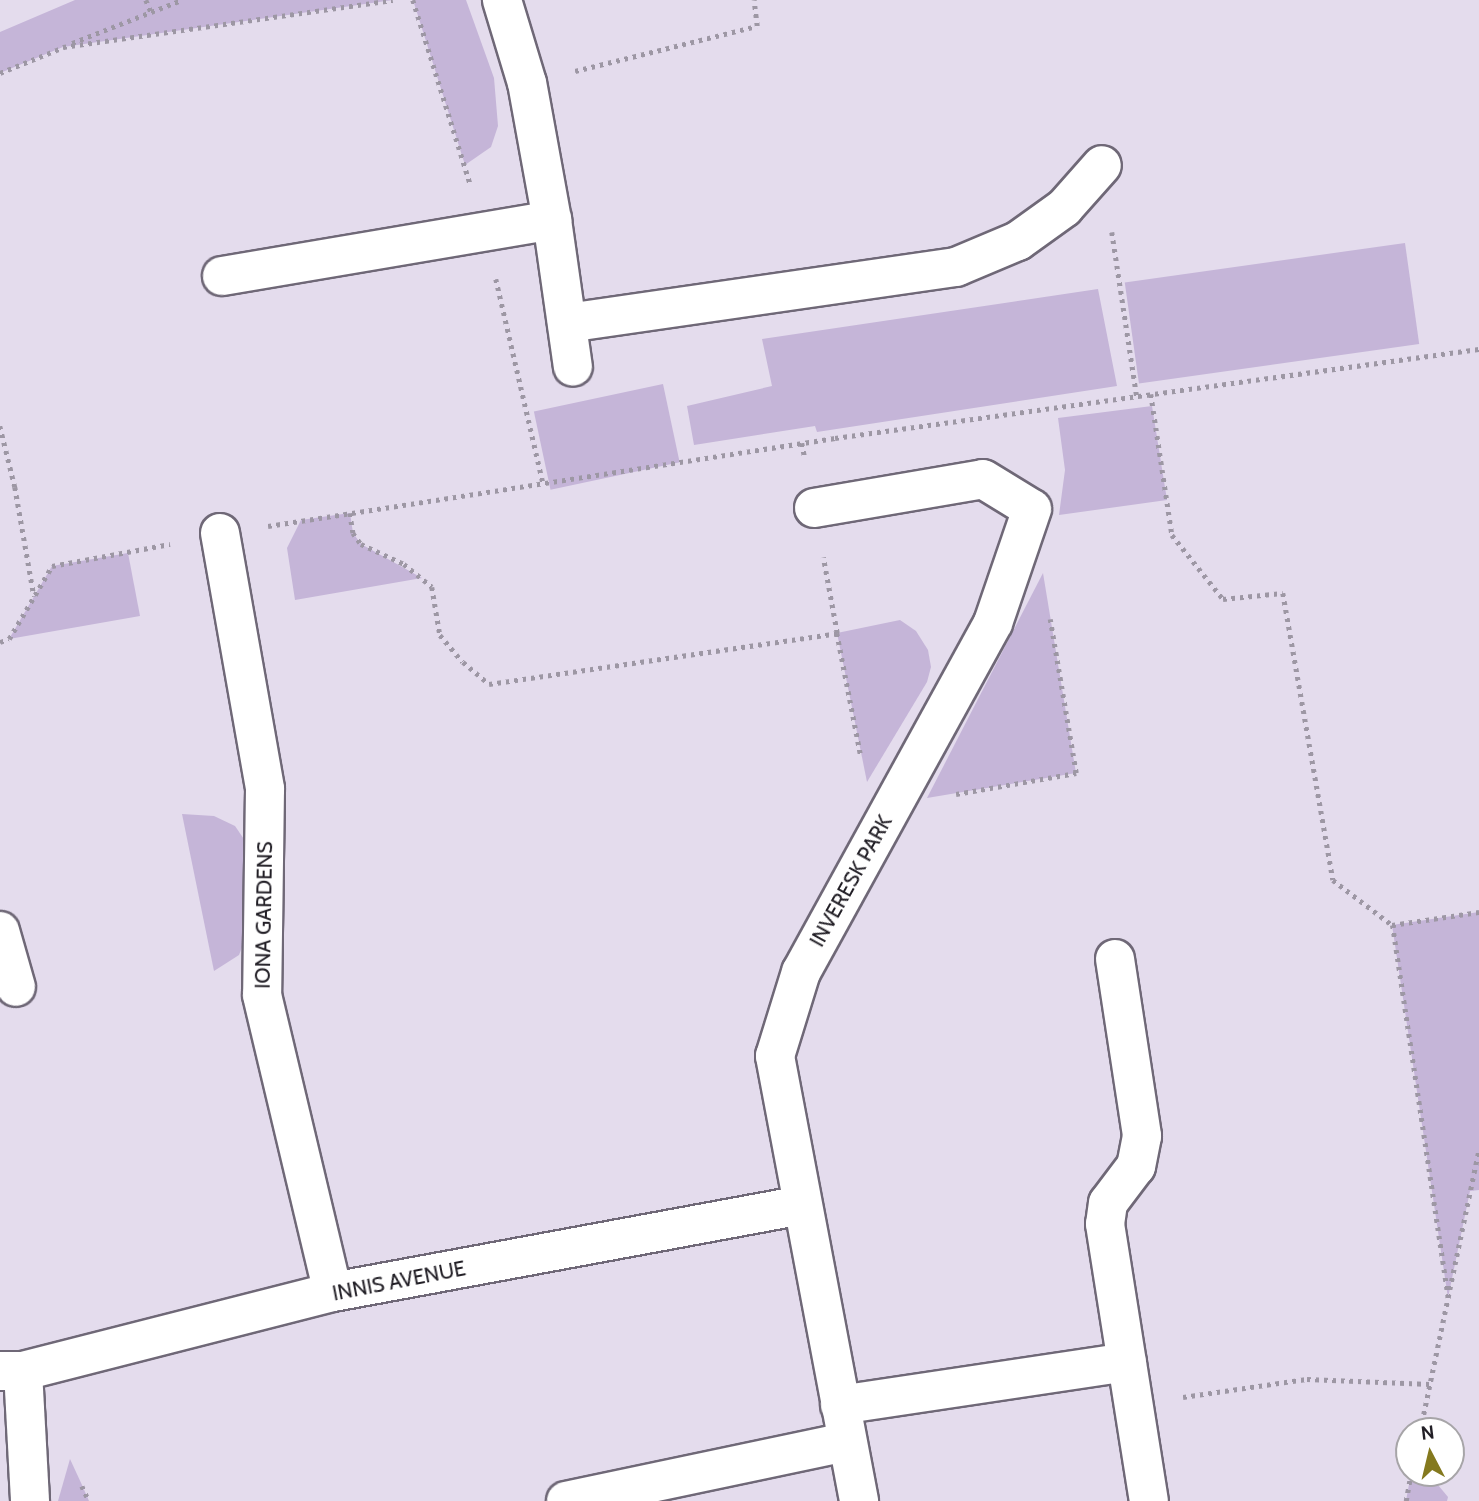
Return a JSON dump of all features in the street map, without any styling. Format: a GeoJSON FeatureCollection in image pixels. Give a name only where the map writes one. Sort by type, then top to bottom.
{"type":"FeatureCollection","features":[{"type":"Feature","properties":{"kind":"street"},"geometry":{"type":"LineString","coordinates":[[502,0],[527,83],[552,220],[573,367]]}},
{"type":"Feature","properties":{"kind":"street"},"geometry":{"type":"LineString","coordinates":[[567,323],[956,267],[1018,241],[1064,208],[1102,165]]}},
{"type":"Feature","properties":{"kind":"street"},"geometry":{"type":"LineString","coordinates":[[222,276],[552,220]]}},
{"type":"Feature","properties":{"kind":"street","name":"INVERESK PARK"},"geometry":{"type":"LineString","coordinates":[[814,508],[983,479],[1032,509],[993,622],[801,972],[775,1056],[859,1501]]}},
{"type":"Feature","properties":{"kind":"street","name":"IONA GARDENS"},"geometry":{"type":"LineString","coordinates":[[220,533],[265,789],[262,995],[333,1292]]}},
{"type":"Feature","properties":{"kind":"street"},"geometry":{"type":"LineString","coordinates":[[0,931],[16,987]]}},
{"type":"Feature","properties":{"kind":"street"},"geometry":{"type":"LineString","coordinates":[[1115,959],[1142,1136],[1136,1166],[1108,1203],[1105,1213],[1149,1501]]}},
{"type":"Feature","properties":{"kind":"street","name":"INNIS AVENUE"},"geometry":{"type":"LineString","coordinates":[[12,1371],[333,1292],[801,1205]]}},
{"type":"Feature","properties":{"kind":"street"},"geometry":{"type":"LineString","coordinates":[[840,1405],[1127,1362]]}},
{"type":"Feature","properties":{"kind":"street"},"geometry":{"type":"LineString","coordinates":[[12,1371],[30,1501]]}},
{"type":"Feature","properties":{"kind":"street"},"geometry":{"type":"LineString","coordinates":[[566,1501],[847,1442]]}},
{"type":"Feature","properties":{"kind":"path"},"geometry":{"type":"LineString","coordinates":[[146,0],[151,12]]}},
{"type":"Feature","properties":{"kind":"path"},"geometry":{"type":"LineString","coordinates":[[0,72],[182,0]]}},
{"type":"Feature","properties":{"kind":"path"},"geometry":{"type":"LineString","coordinates":[[63,47],[393,0]]}},
{"type":"Feature","properties":{"kind":"path"},"geometry":{"type":"LineString","coordinates":[[413,0],[465,166]]}},
{"type":"Feature","properties":{"kind":"path"},"geometry":{"type":"LineString","coordinates":[[527,83],[757,26],[754,0]]}},
{"type":"Feature","properties":{"kind":"path"},"geometry":{"type":"LineString","coordinates":[[1102,165],[1137,397]]}},
{"type":"Feature","properties":{"kind":"path"},"geometry":{"type":"LineString","coordinates":[[485,232],[543,483]]}},
{"type":"Feature","properties":{"kind":"path"},"geometry":{"type":"LineString","coordinates":[[0,642],[9,639],[52,566],[220,533],[802,443],[1479,349]]}},
{"type":"Feature","properties":{"kind":"path"},"geometry":{"type":"LineString","coordinates":[[1151,394],[1172,535],[1223,599],[1283,593],[1333,880],[1392,925],[1448,1298]]}},
{"type":"Feature","properties":{"kind":"path"},"geometry":{"type":"LineString","coordinates":[[0,426],[15,487],[34,597]]}},
{"type":"Feature","properties":{"kind":"path"},"geometry":{"type":"LineString","coordinates":[[802,443],[837,633],[885,818],[1076,773],[1049,613]]}},
{"type":"Feature","properties":{"kind":"path"},"geometry":{"type":"LineString","coordinates":[[350,513],[353,533],[361,544],[404,564],[432,587],[440,635],[463,662],[489,684],[837,633]]}},
{"type":"Feature","properties":{"kind":"path"},"geometry":{"type":"LineString","coordinates":[[1392,925],[1479,912]]}},
{"type":"Feature","properties":{"kind":"path"},"geometry":{"type":"LineString","coordinates":[[1423,1417],[1479,1149]]}},
{"type":"Feature","properties":{"kind":"path"},"geometry":{"type":"LineString","coordinates":[[1134,1404],[1307,1379],[1430,1384]]}},
{"type":"Feature","properties":{"kind":"shaded area"},"geometry":{"type":"Polygon","coordinates":[[[75,0],[393,0],[63,47],[0,73],[0,32],[75,0]]]}},
{"type":"Feature","properties":{"kind":"shaded area"},"geometry":{"type":"Polygon","coordinates":[[[413,0],[466,0],[494,78],[498,126],[491,147],[465,165],[413,0]]]}},
{"type":"Feature","properties":{"kind":"shaded area"},"geometry":{"type":"Polygon","coordinates":[[[1405,243],[1419,344],[1139,383],[1125,282],[1405,243]]]}},
{"type":"Feature","properties":{"kind":"shaded area"},"geometry":{"type":"Polygon","coordinates":[[[1098,289],[1117,386],[817,432],[815,426],[694,445],[687,406],[772,386],[762,339],[1098,289]]]}},
{"type":"Feature","properties":{"kind":"shaded area"},"geometry":{"type":"Polygon","coordinates":[[[663,384],[680,462],[551,490],[534,411],[663,384]]]}},
{"type":"Feature","properties":{"kind":"shaded area"},"geometry":{"type":"Polygon","coordinates":[[[1152,406],[1167,500],[1059,515],[1065,470],[1058,418],[1152,406]]]}},
{"type":"Feature","properties":{"kind":"shaded area"},"geometry":{"type":"Polygon","coordinates":[[[350,513],[353,533],[361,544],[422,578],[295,600],[287,548],[301,520],[350,513]]]}},
{"type":"Feature","properties":{"kind":"shaded area"},"geometry":{"type":"Polygon","coordinates":[[[128,553],[140,616],[9,639],[52,566],[128,553]]]}},
{"type":"Feature","properties":{"kind":"shaded area"},"geometry":{"type":"Polygon","coordinates":[[[1043,573],[1076,773],[927,798],[1043,573]]]}},
{"type":"Feature","properties":{"kind":"shaded area"},"geometry":{"type":"Polygon","coordinates":[[[900,620],[916,631],[928,650],[931,667],[927,682],[867,782],[837,633],[900,620]]]}},
{"type":"Feature","properties":{"kind":"shaded area"},"geometry":{"type":"Polygon","coordinates":[[[182,814],[214,816],[235,826],[250,848],[250,927],[239,955],[214,971],[182,814]]]}},
{"type":"Feature","properties":{"kind":"shaded area"},"geometry":{"type":"Polygon","coordinates":[[[1479,912],[1479,1190],[1470,1191],[1448,1298],[1392,925],[1479,912]]]}},
{"type":"Feature","properties":{"kind":"shaded area"},"geometry":{"type":"Polygon","coordinates":[[[70,1459],[82,1485],[89,1501],[58,1501],[70,1459]]]}},
{"type":"Feature","properties":{"kind":"shaded area"},"geometry":{"type":"Polygon","coordinates":[[[1408,1487],[1440,1487],[1448,1497],[1447,1501],[1406,1501],[1408,1487]]]}}]}
